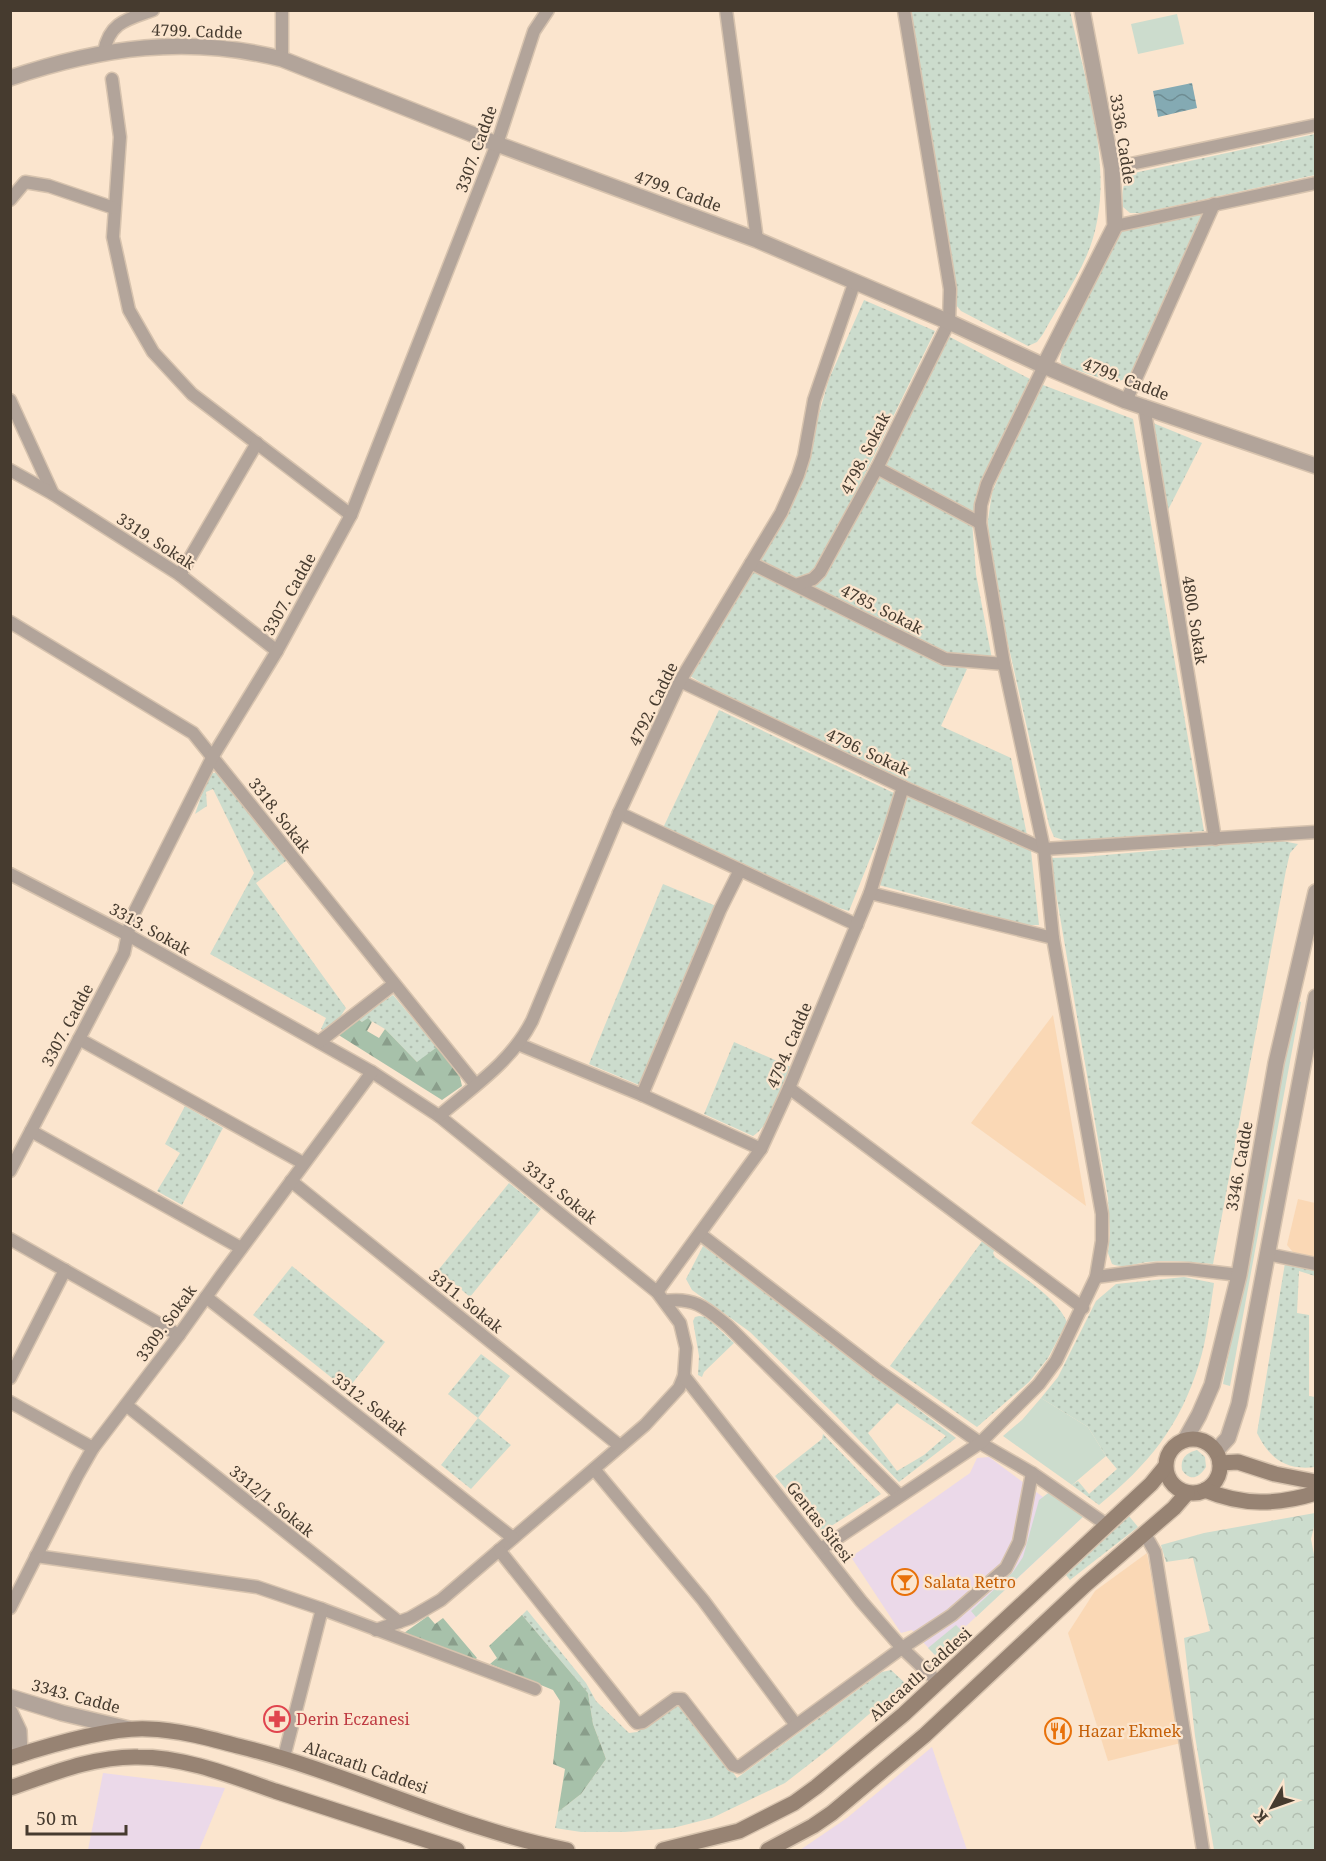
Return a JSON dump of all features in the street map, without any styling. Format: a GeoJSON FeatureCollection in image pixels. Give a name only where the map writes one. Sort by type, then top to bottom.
{"type":"FeatureCollection","features":[{"type":"Feature","properties":{"kind":"main road"},"geometry":{"type":"LineString","coordinates":[[1205,1491],[1219,1474],[1218,1457],[1205,1441],[1185,1440],[1175,1445],[1170,1451],[1165,1467],[1172,1484],[1187,1493],[1205,1491],[1226,1499],[1250,1503],[1275,1502],[1316,1494]]}},
{"type":"Feature","properties":{"kind":"main road"},"geometry":{"type":"LineString","coordinates":[[1218,1457],[1275,1474],[1316,1482]]}},
{"type":"Feature","properties":{"kind":"main road","name":"Alacaatlı Caddesi"},"geometry":{"type":"LineString","coordinates":[[663,1851],[739,1831],[794,1803],[844,1765],[904,1714],[1151,1484],[1165,1467]]}},
{"type":"Feature","properties":{"kind":"main road"},"geometry":{"type":"LineString","coordinates":[[768,1851],[832,1813],[925,1735],[1085,1585],[1174,1508],[1187,1493]]}},
{"type":"Feature","properties":{"kind":"main road","name":"Alacaatlı Caddesi"},"geometry":{"type":"LineString","coordinates":[[15,1756],[78,1739],[132,1730],[148,1729],[190,1734],[284,1757],[496,1832],[567,1851]]}},
{"type":"Feature","properties":{"kind":"main road"},"geometry":{"type":"LineString","coordinates":[[10,1788],[94,1762],[126,1757],[159,1758],[215,1771],[457,1851]]}},
{"type":"Feature","properties":{"kind":"street"},"geometry":{"type":"LineString","coordinates":[[104,52],[108,35],[117,25],[153,10]]}},
{"type":"Feature","properties":{"kind":"street"},"geometry":{"type":"LineString","coordinates":[[282,10],[282,59]]}},
{"type":"Feature","properties":{"kind":"street","name":"3307. Cadde"},"geometry":{"type":"LineString","coordinates":[[10,1171],[124,953],[131,919],[213,756],[277,651],[351,515],[497,144],[534,31],[548,10]]}},
{"type":"Feature","properties":{"kind":"street"},"geometry":{"type":"LineString","coordinates":[[726,10],[757,240]]}},
{"type":"Feature","properties":{"kind":"street"},"geometry":{"type":"LineString","coordinates":[[904,10],[950,289],[949,322]]}},
{"type":"Feature","properties":{"kind":"street","name":"3336. Cadde"},"geometry":{"type":"LineString","coordinates":[[1044,366],[1115,226],[1112,168],[1082,10]]}},
{"type":"Feature","properties":{"kind":"street","name":"4799. Cadde"},"geometry":{"type":"LineString","coordinates":[[10,78],[104,52],[140,47],[177,45],[219,47],[255,52],[282,59],[497,144],[757,240],[1126,401],[1316,466]]}},
{"type":"Feature","properties":{"kind":"street"},"geometry":{"type":"LineString","coordinates":[[112,79],[120,137],[112,237],[129,310],[153,352],[192,394],[351,515]]}},
{"type":"Feature","properties":{"kind":"street"},"geometry":{"type":"LineString","coordinates":[[1112,168],[1316,125]]}},
{"type":"Feature","properties":{"kind":"street"},"geometry":{"type":"LineString","coordinates":[[10,200],[26,182],[49,186],[114,208]]}},
{"type":"Feature","properties":{"kind":"street"},"geometry":{"type":"LineString","coordinates":[[1115,226],[1316,183]]}},
{"type":"Feature","properties":{"kind":"street"},"geometry":{"type":"LineString","coordinates":[[1126,401],[1214,204]]}},
{"type":"Feature","properties":{"kind":"street","name":"4792. Cadde"},"geometry":{"type":"LineString","coordinates":[[439,1116],[505,1060],[532,1021],[619,813],[680,681],[781,513],[795,483],[804,456],[814,400],[855,281]]}},
{"type":"Feature","properties":{"kind":"street","name":"4798. Sokak"},"geometry":{"type":"LineString","coordinates":[[795,585],[813,579],[820,572],[877,468],[949,322]]}},
{"type":"Feature","properties":{"kind":"street"},"geometry":{"type":"LineString","coordinates":[[820,1549],[980,1443],[1019,1406],[1056,1361],[1096,1277],[1102,1241],[1102,1214],[1053,938],[1044,849],[1004,664],[980,523],[981,506],[987,484],[1044,366]]}},
{"type":"Feature","properties":{"kind":"street"},"geometry":{"type":"LineString","coordinates":[[10,400],[52,494]]}},
{"type":"Feature","properties":{"kind":"street","name":"4800. Sokak"},"geometry":{"type":"LineString","coordinates":[[1144,406],[1215,839]]}},
{"type":"Feature","properties":{"kind":"street"},"geometry":{"type":"LineString","coordinates":[[180,575],[257,444]]}},
{"type":"Feature","properties":{"kind":"street"},"geometry":{"type":"LineString","coordinates":[[877,468],[980,523]]}},
{"type":"Feature","properties":{"kind":"street","name":"3319. Sokak"},"geometry":{"type":"LineString","coordinates":[[10,470],[180,575],[277,651]]}},
{"type":"Feature","properties":{"kind":"street","name":"4785. Sokak"},"geometry":{"type":"LineString","coordinates":[[751,563],[945,659],[1004,664]]}},
{"type":"Feature","properties":{"kind":"street","name":"3318. Sokak"},"geometry":{"type":"LineString","coordinates":[[10,622],[193,733],[475,1084]]}},
{"type":"Feature","properties":{"kind":"street","name":"4796. Sokak"},"geometry":{"type":"LineString","coordinates":[[680,681],[903,787],[1044,849]]}},
{"type":"Feature","properties":{"kind":"street","name":"4794. Cadde"},"geometry":{"type":"LineString","coordinates":[[661,1296],[700,1234],[761,1149],[789,1088],[870,893],[903,787]]}},
{"type":"Feature","properties":{"kind":"street"},"geometry":{"type":"LineString","coordinates":[[619,813],[857,925]]}},
{"type":"Feature","properties":{"kind":"street"},"geometry":{"type":"LineString","coordinates":[[1044,849],[1316,832]]}},
{"type":"Feature","properties":{"kind":"street"},"geometry":{"type":"LineString","coordinates":[[642,1095],[720,910],[740,870]]}},
{"type":"Feature","properties":{"kind":"street","name":"3313. Sokak"},"geometry":{"type":"LineString","coordinates":[[10,874],[128,935],[319,1042],[372,1072],[439,1116],[661,1296],[680,1323],[686,1348],[684,1376]]}},
{"type":"Feature","properties":{"kind":"street","name":"3346. Cadde"},"geometry":{"type":"LineString","coordinates":[[1185,1440],[1212,1385],[1239,1275],[1276,1063],[1316,892]]}},
{"type":"Feature","properties":{"kind":"street"},"geometry":{"type":"LineString","coordinates":[[870,893],[1053,938]]}},
{"type":"Feature","properties":{"kind":"street"},"geometry":{"type":"LineString","coordinates":[[319,1042],[394,984]]}},
{"type":"Feature","properties":{"kind":"street"},"geometry":{"type":"LineString","coordinates":[[1218,1457],[1228,1438],[1237,1412],[1316,997]]}},
{"type":"Feature","properties":{"kind":"street"},"geometry":{"type":"LineString","coordinates":[[79,1039],[303,1163]]}},
{"type":"Feature","properties":{"kind":"street"},"geometry":{"type":"LineString","coordinates":[[518,1044],[642,1095],[761,1149]]}},
{"type":"Feature","properties":{"kind":"street","name":"3309. Sokak"},"geometry":{"type":"LineString","coordinates":[[10,1608],[93,1448],[372,1072]]}},
{"type":"Feature","properties":{"kind":"street"},"geometry":{"type":"LineString","coordinates":[[789,1088],[1083,1308]]}},
{"type":"Feature","properties":{"kind":"street"},"geometry":{"type":"LineString","coordinates":[[31,1131],[241,1248]]}},
{"type":"Feature","properties":{"kind":"street","name":"3311. Sokak"},"geometry":{"type":"LineString","coordinates":[[291,1181],[620,1446]]}},
{"type":"Feature","properties":{"kind":"street"},"geometry":{"type":"LineString","coordinates":[[700,1234],[878,1371],[980,1443],[1032,1473],[1107,1525]]}},
{"type":"Feature","properties":{"kind":"street"},"geometry":{"type":"LineString","coordinates":[[10,1239],[179,1335]]}},
{"type":"Feature","properties":{"kind":"street"},"geometry":{"type":"LineString","coordinates":[[1267,1254],[1316,1264]]}},
{"type":"Feature","properties":{"kind":"street"},"geometry":{"type":"LineString","coordinates":[[1096,1277],[1158,1269],[1188,1269],[1239,1275]]}},
{"type":"Feature","properties":{"kind":"street"},"geometry":{"type":"LineString","coordinates":[[10,1378],[65,1270]]}},
{"type":"Feature","properties":{"kind":"street"},"geometry":{"type":"LineString","coordinates":[[661,1296],[688,1300],[703,1306],[728,1326],[899,1496]]}},
{"type":"Feature","properties":{"kind":"street","name":"3312. Sokak"},"geometry":{"type":"LineString","coordinates":[[206,1297],[513,1538]]}},
{"type":"Feature","properties":{"kind":"street"},"geometry":{"type":"LineString","coordinates":[[376,1630],[410,1618],[441,1600],[645,1425],[679,1388],[684,1376]]}},
{"type":"Feature","properties":{"kind":"street","name":"Gentas Sitesi"},"geometry":{"type":"LineString","coordinates":[[684,1376],[820,1549],[902,1648],[938,1682]]}},
{"type":"Feature","properties":{"kind":"street"},"geometry":{"type":"LineString","coordinates":[[10,1402],[93,1448]]}},
{"type":"Feature","properties":{"kind":"street","name":"3312/1. Sokak"},"geometry":{"type":"LineString","coordinates":[[126,1405],[399,1622]]}},
{"type":"Feature","properties":{"kind":"street"},"geometry":{"type":"LineString","coordinates":[[594,1469],[703,1600],[796,1725]]}},
{"type":"Feature","properties":{"kind":"street"},"geometry":{"type":"LineString","coordinates":[[499,1550],[637,1723],[643,1722],[675,1699],[682,1699],[737,1767],[902,1648],[952,1615],[1006,1568],[1018,1542],[1032,1473]]}},
{"type":"Feature","properties":{"kind":"street"},"geometry":{"type":"LineString","coordinates":[[1145,1533],[1155,1552],[1203,1851]]}},
{"type":"Feature","properties":{"kind":"street"},"geometry":{"type":"LineString","coordinates":[[36,1556],[256,1587],[322,1609],[535,1689]]}},
{"type":"Feature","properties":{"kind":"street"},"geometry":{"type":"LineString","coordinates":[[284,1757],[322,1609]]}},
{"type":"Feature","properties":{"kind":"street","name":"3343. Cadde"},"geometry":{"type":"LineString","coordinates":[[10,1697],[62,1713],[132,1730]]}},
{"type":"Feature","properties":{"kind":"street"},"geometry":{"type":"LineString","coordinates":[[10,1712],[19,1731],[15,1756]]}},
{"type":"Feature","properties":{"kind":"shaded area"},"geometry":{"type":"Polygon","coordinates":[[[1053,1015],[1086,1206],[971,1123],[1053,1015]]]}},
{"type":"Feature","properties":{"kind":"shaded area"},"geometry":{"type":"Polygon","coordinates":[[[1298,1199],[1315,1203],[1315,1259],[1297,1257],[1287,1245],[1298,1199]]]}},
{"type":"Feature","properties":{"kind":"shaded area"},"geometry":{"type":"Polygon","coordinates":[[[989,1457],[1043,1497],[1051,1491],[1085,1515],[935,1655],[912,1630],[901,1633],[851,1557],[970,1473],[977,1458],[989,1457]]]}},
{"type":"Feature","properties":{"kind":"shaded area"},"geometry":{"type":"Polygon","coordinates":[[[1147,1553],[1181,1743],[1108,1761],[1068,1633],[1095,1591],[1147,1553]]]}},
{"type":"Feature","properties":{"kind":"shaded area"},"geometry":{"type":"Polygon","coordinates":[[[932,1747],[967,1850],[800,1850],[847,1818],[932,1747]]]}},
{"type":"Feature","properties":{"kind":"shaded area"},"geometry":{"type":"Polygon","coordinates":[[[103,1773],[225,1788],[199,1850],[88,1850],[103,1773]]]}},
{"type":"Feature","properties":{"kind":"green space"},"geometry":{"type":"Polygon","coordinates":[[[911,11],[1070,11],[1097,134],[1100,198],[1096,228],[1086,257],[1043,334],[1037,342],[1028,346],[961,311],[956,305],[956,286],[911,11]]]}},
{"type":"Feature","properties":{"kind":"green space"},"geometry":{"type":"Polygon","coordinates":[[[1177,14],[1184,44],[1138,54],[1131,24],[1177,14]]]}},
{"type":"Feature","properties":{"kind":"green space"},"geometry":{"type":"Polygon","coordinates":[[[1315,134],[1315,175],[1141,213],[1130,213],[1123,207],[1123,188],[1134,173],[1315,134]]]}},
{"type":"Feature","properties":{"kind":"green space"},"geometry":{"type":"Polygon","coordinates":[[[1202,213],[1136,371],[1124,379],[1109,381],[1062,365],[1060,359],[1062,350],[1116,235],[1122,230],[1202,213]]]}},
{"type":"Feature","properties":{"kind":"green space"},"geometry":{"type":"Polygon","coordinates":[[[864,300],[935,331],[819,568],[802,577],[788,576],[756,559],[815,428],[829,379],[864,300]]]}},
{"type":"Feature","properties":{"kind":"green space"},"geometry":{"type":"Polygon","coordinates":[[[948,336],[1030,379],[975,498],[973,516],[883,466],[948,336]]]}},
{"type":"Feature","properties":{"kind":"green space"},"geometry":{"type":"Polygon","coordinates":[[[1043,385],[1133,419],[1204,831],[1067,841],[1054,837],[1049,825],[990,564],[988,520],[992,493],[1028,405],[1043,385]]]}},
{"type":"Feature","properties":{"kind":"green space"},"geometry":{"type":"Polygon","coordinates":[[[1153,423],[1202,443],[1167,512],[1153,423]]]}},
{"type":"Feature","properties":{"kind":"green space"},"geometry":{"type":"Polygon","coordinates":[[[885,475],[972,521],[976,574],[992,659],[949,654],[807,587],[824,574],[879,478],[885,475]]]}},
{"type":"Feature","properties":{"kind":"green space"},"geometry":{"type":"Polygon","coordinates":[[[753,568],[894,642],[967,669],[941,726],[1011,758],[1027,835],[739,705],[690,676],[753,568]]]}},
{"type":"Feature","properties":{"kind":"green space"},"geometry":{"type":"Polygon","coordinates":[[[719,710],[896,794],[849,911],[663,828],[719,710]]]}},
{"type":"Feature","properties":{"kind":"green space"},"geometry":{"type":"Polygon","coordinates":[[[218,772],[285,857],[286,861],[256,883],[346,1008],[334,1026],[326,1032],[321,1029],[326,1018],[210,954],[254,873],[213,789],[206,792],[207,806],[195,814],[209,774],[218,772]]]}},
{"type":"Feature","properties":{"kind":"green space"},"geometry":{"type":"Polygon","coordinates":[[[907,795],[1031,851],[1039,925],[1026,925],[879,885],[907,795]]]}},
{"type":"Feature","properties":{"kind":"green space"},"geometry":{"type":"Polygon","coordinates":[[[1277,840],[1298,844],[1290,853],[1286,870],[1213,1264],[1168,1261],[1123,1266],[1112,1264],[1108,1253],[1110,1234],[1108,1198],[1050,858],[1277,840]]]}},
{"type":"Feature","properties":{"kind":"green space"},"geometry":{"type":"Polygon","coordinates":[[[663,884],[716,906],[639,1085],[589,1064],[663,884]]]}},
{"type":"Feature","properties":{"kind":"green space"},"geometry":{"type":"Polygon","coordinates":[[[393,995],[437,1047],[418,1063],[385,1029],[368,1019],[362,1022],[358,1019],[393,995]]]}},
{"type":"Feature","properties":{"kind":"green space"},"geometry":{"type":"Polygon","coordinates":[[[1297,1001],[1301,1002],[1230,1386],[1223,1384],[1297,1001]]]}},
{"type":"Feature","properties":{"kind":"green space"},"geometry":{"type":"Polygon","coordinates":[[[368,1018],[372,1022],[367,1031],[379,1038],[385,1029],[417,1062],[437,1047],[459,1073],[462,1086],[442,1100],[337,1034],[358,1019],[362,1022],[368,1018]]]}},
{"type":"Feature","properties":{"kind":"green space"},"geometry":{"type":"Polygon","coordinates":[[[734,1042],[793,1068],[771,1115],[753,1136],[704,1114],[734,1042]]]}},
{"type":"Feature","properties":{"kind":"green space"},"geometry":{"type":"Polygon","coordinates":[[[185,1106],[223,1128],[182,1205],[157,1191],[180,1153],[165,1144],[185,1106]]]}},
{"type":"Feature","properties":{"kind":"green space"},"geometry":{"type":"Polygon","coordinates":[[[509,1183],[541,1209],[470,1297],[443,1274],[435,1282],[431,1279],[509,1183]]]}},
{"type":"Feature","properties":{"kind":"green space"},"geometry":{"type":"Polygon","coordinates":[[[983,1240],[995,1249],[993,1253],[995,1257],[1045,1294],[1067,1322],[1048,1358],[1029,1382],[977,1427],[890,1366],[983,1240]]]}},
{"type":"Feature","properties":{"kind":"green space"},"geometry":{"type":"Polygon","coordinates":[[[703,1246],[956,1438],[899,1482],[835,1415],[750,1332],[692,1290],[686,1279],[703,1246]],[[897,1403],[868,1433],[897,1471],[924,1455],[946,1436],[897,1403]]]}},
{"type":"Feature","properties":{"kind":"green space"},"geometry":{"type":"Polygon","coordinates":[[[1285,1263],[1315,1270],[1315,1276],[1299,1271],[1297,1313],[1309,1315],[1309,1396],[1315,1397],[1315,1467],[1295,1467],[1280,1461],[1267,1449],[1257,1433],[1285,1263]]]}},
{"type":"Feature","properties":{"kind":"green space"},"geometry":{"type":"Polygon","coordinates":[[[292,1266],[385,1342],[347,1390],[253,1315],[292,1266]]]}},
{"type":"Feature","properties":{"kind":"green space"},"geometry":{"type":"Polygon","coordinates":[[[1184,1277],[1214,1283],[1204,1344],[1191,1386],[1172,1425],[1148,1459],[1099,1505],[1072,1485],[1078,1481],[1089,1494],[1117,1469],[1088,1427],[1041,1398],[1058,1377],[1096,1301],[1116,1284],[1184,1277]]]}},
{"type":"Feature","properties":{"kind":"green space"},"geometry":{"type":"Polygon","coordinates":[[[699,1316],[706,1317],[734,1343],[704,1372],[702,1377],[698,1375],[699,1356],[693,1321],[699,1316]]]}},
{"type":"Feature","properties":{"kind":"green space"},"geometry":{"type":"Polygon","coordinates":[[[481,1354],[510,1376],[478,1418],[448,1394],[481,1354]]]}},
{"type":"Feature","properties":{"kind":"green space"},"geometry":{"type":"Polygon","coordinates":[[[1041,1398],[1088,1427],[1106,1456],[1072,1485],[1003,1436],[1022,1420],[1041,1398]]]}},
{"type":"Feature","properties":{"kind":"green space"},"geometry":{"type":"Polygon","coordinates":[[[478,1418],[511,1445],[471,1489],[441,1465],[478,1418]]]}},
{"type":"Feature","properties":{"kind":"green space"},"geometry":{"type":"Polygon","coordinates":[[[823,1434],[881,1494],[822,1532],[775,1476],[822,1439],[823,1434]]]}},
{"type":"Feature","properties":{"kind":"green space"},"geometry":{"type":"Polygon","coordinates":[[[1197,1450],[1205,1457],[1206,1467],[1197,1476],[1191,1477],[1182,1470],[1182,1462],[1187,1454],[1197,1450]]]}},
{"type":"Feature","properties":{"kind":"green space"},"geometry":{"type":"Polygon","coordinates":[[[1051,1491],[1085,1515],[976,1617],[971,1611],[1013,1572],[1023,1557],[1039,1500],[1051,1491]]]}},
{"type":"Feature","properties":{"kind":"green space"},"geometry":{"type":"Polygon","coordinates":[[[1315,1513],[1311,1539],[1316,1565],[1315,1850],[1214,1850],[1195,1736],[1184,1638],[1210,1631],[1193,1558],[1166,1562],[1161,1545],[1204,1533],[1315,1513]]]}},
{"type":"Feature","properties":{"kind":"green space"},"geometry":{"type":"Polygon","coordinates":[[[1129,1516],[1138,1527],[1070,1580],[1066,1575],[1129,1516]]]}},
{"type":"Feature","properties":{"kind":"green space"},"geometry":{"type":"Polygon","coordinates":[[[527,1610],[586,1683],[596,1701],[629,1733],[637,1732],[682,1702],[737,1778],[882,1672],[891,1670],[905,1683],[830,1748],[785,1783],[712,1818],[673,1828],[625,1832],[581,1832],[555,1828],[558,1812],[581,1794],[606,1759],[593,1724],[588,1693],[522,1615],[527,1610]]]}},
{"type":"Feature","properties":{"kind":"green space"},"geometry":{"type":"Polygon","coordinates":[[[522,1615],[588,1693],[593,1724],[606,1759],[581,1794],[558,1812],[565,1769],[553,1764],[560,1701],[553,1690],[490,1664],[497,1658],[489,1646],[522,1615]]]}},
{"type":"Feature","properties":{"kind":"green space"},"geometry":{"type":"Polygon","coordinates":[[[428,1616],[435,1624],[443,1618],[477,1658],[473,1661],[404,1633],[428,1616]]]}},
{"type":"Feature","properties":{"kind":"green space"},"geometry":{"type":"Polygon","coordinates":[[[956,1625],[962,1631],[935,1655],[928,1648],[956,1625]]]}},
{"type":"Feature","properties":{"kind":"water"},"geometry":{"type":"Polygon","coordinates":[[[1192,83],[1197,108],[1158,117],[1153,91],[1192,83]]]}},
{"type":"Feature","properties":{"kind":"place","name":"Salata Retro"},"geometry":{"type":"Point","coordinates":[905,1582]}},
{"type":"Feature","properties":{"kind":"place","name":"Derin Eczanesi"},"geometry":{"type":"Point","coordinates":[277,1719]}},
{"type":"Feature","properties":{"kind":"place","name":"Hazar Ekmek"},"geometry":{"type":"Point","coordinates":[1058,1731]}}]}
